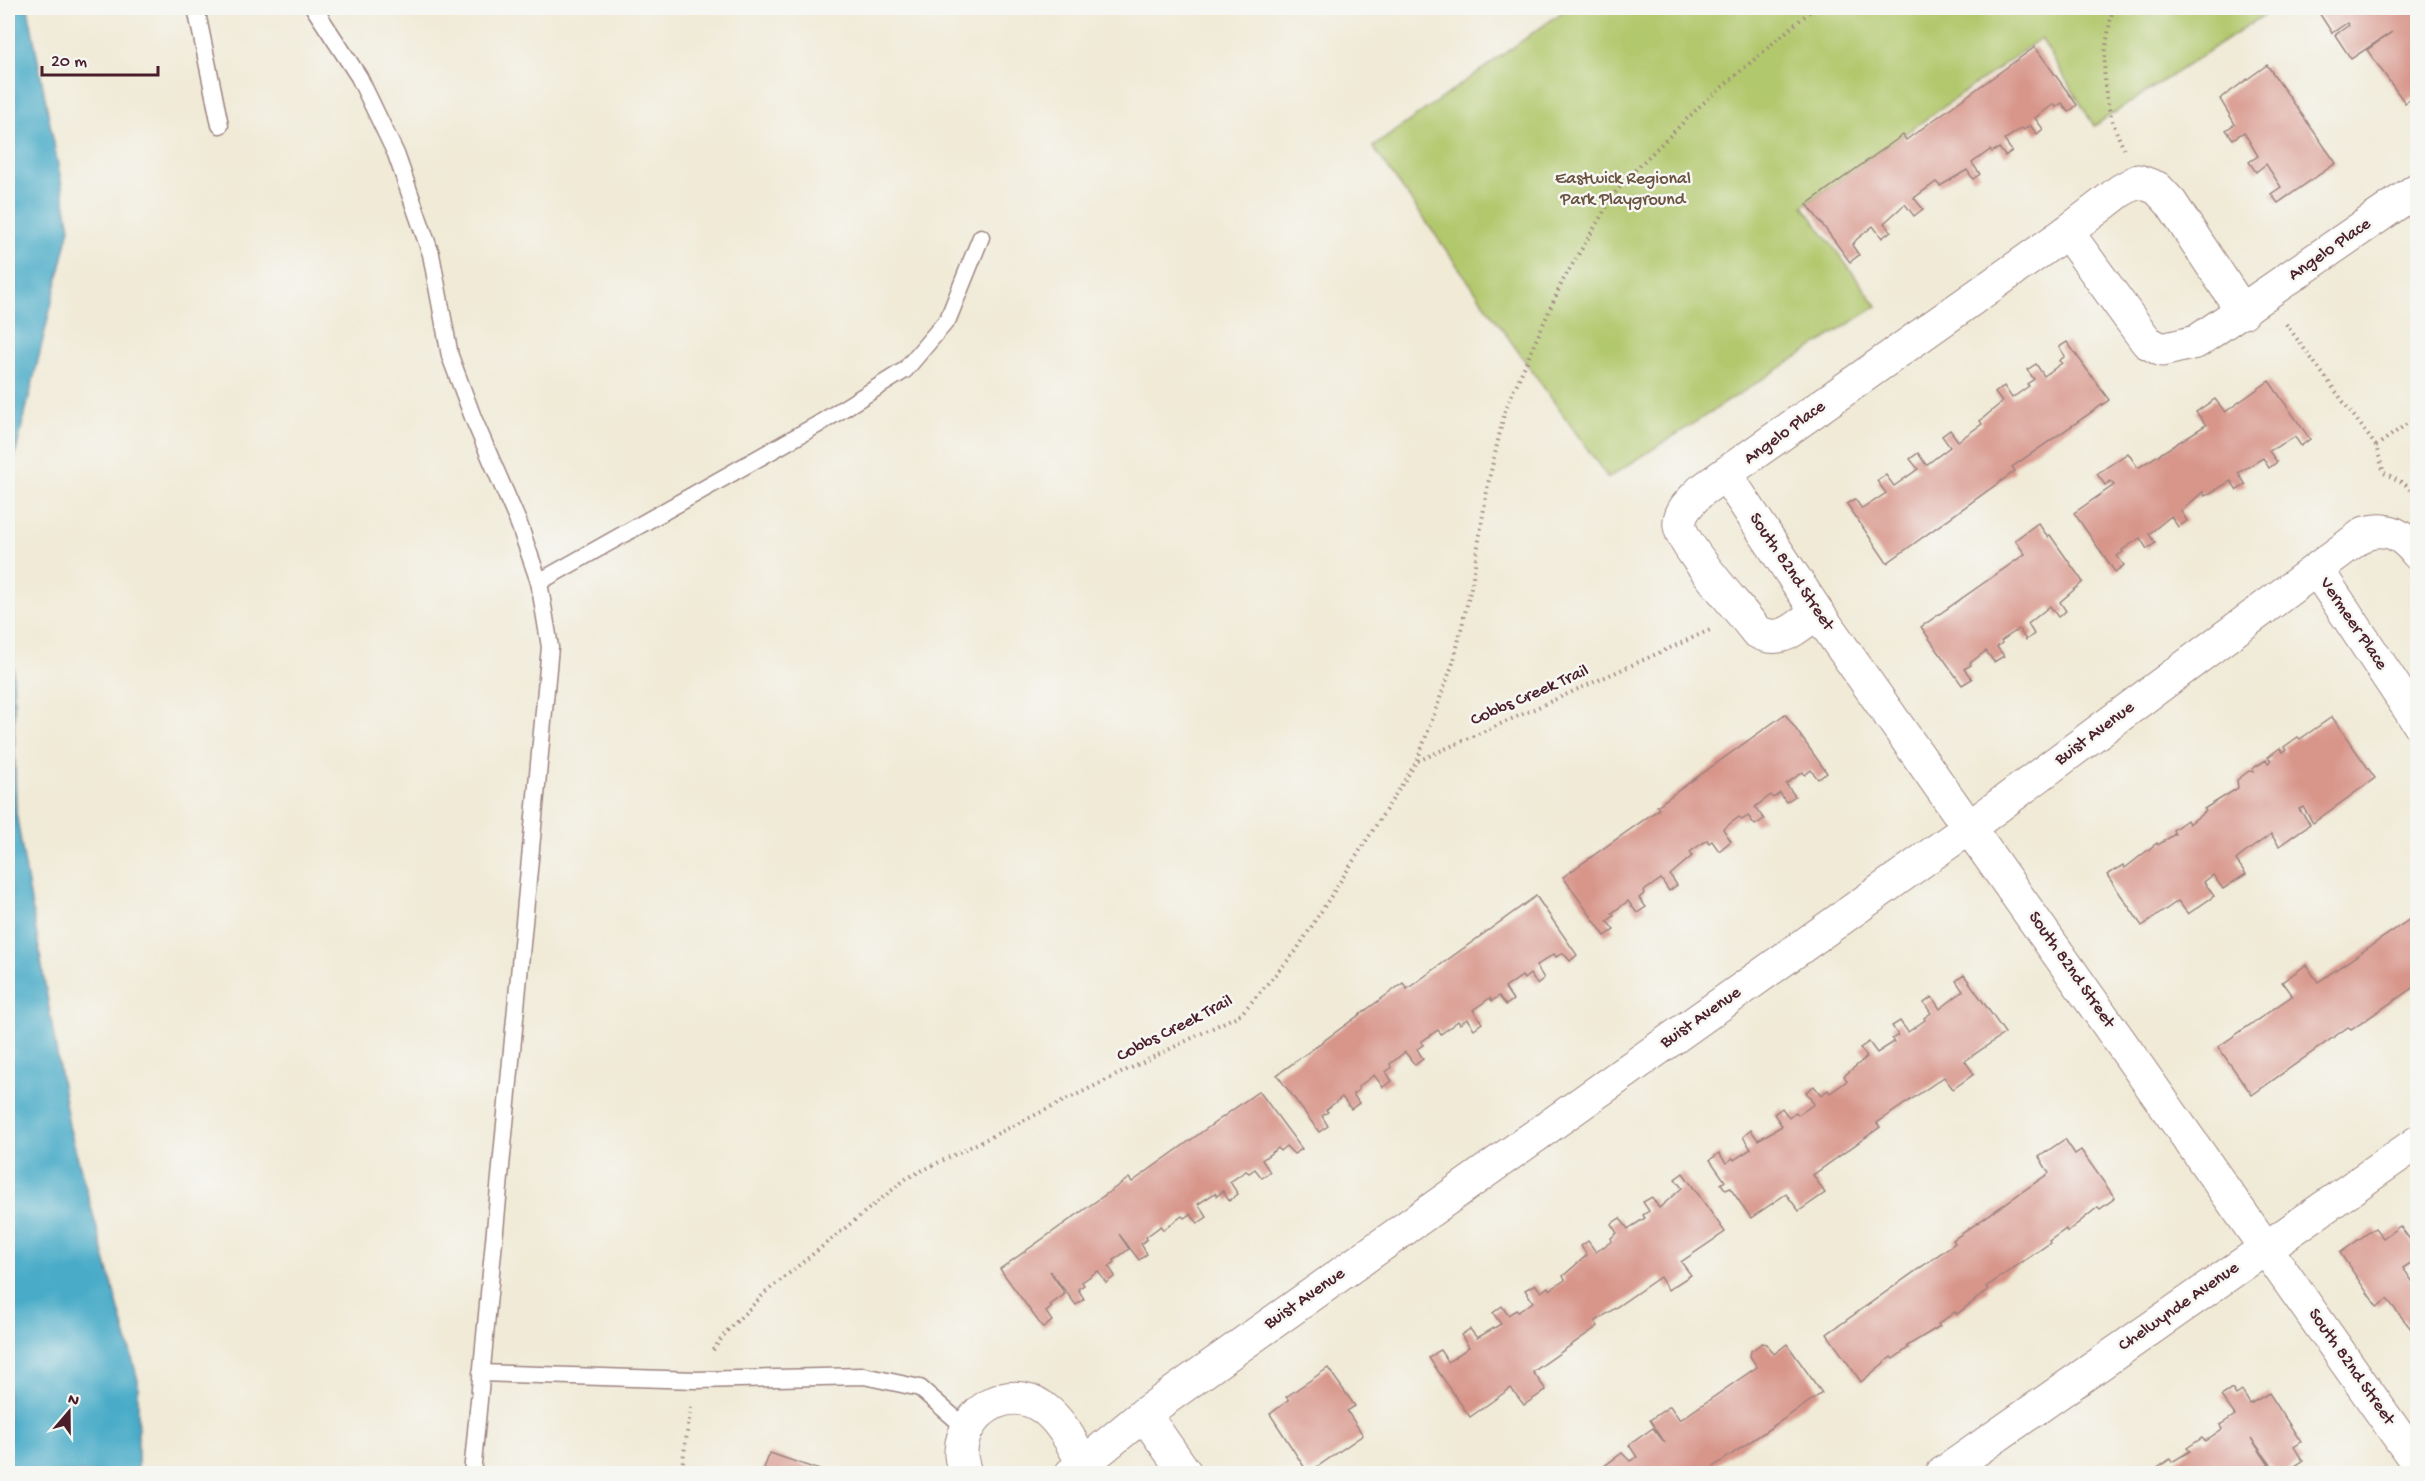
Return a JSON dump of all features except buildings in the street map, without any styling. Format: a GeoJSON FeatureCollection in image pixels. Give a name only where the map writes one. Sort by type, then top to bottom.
{"type":"FeatureCollection","features":[{"type":"Feature","properties":{"kind":"street","name":"Angelo Place"},"geometry":{"type":"LineString","coordinates":[[1817,612],[1780,637],[1767,638],[1756,631],[1689,546],[1680,525],[1684,509],[1701,491],[1726,476],[2067,232],[2120,191],[2139,181]]}},
{"type":"Feature","properties":{"kind":"street"},"geometry":{"type":"LineString","coordinates":[[2139,181],[2157,188],[2254,304]]}},
{"type":"Feature","properties":{"kind":"street","name":"Angelo Place"},"geometry":{"type":"LineString","coordinates":[[2067,232],[2147,342],[2162,350],[2196,342],[2418,189]]}},
{"type":"Feature","properties":{"kind":"street","name":"South 82nd Street"},"geometry":{"type":"LineString","coordinates":[[1726,476],[1817,612],[2418,1464]]}},
{"type":"Feature","properties":{"kind":"street","name":"Vermeer Place"},"geometry":{"type":"LineString","coordinates":[[2418,554],[2411,545],[2394,533],[2380,528],[2365,533],[2317,570],[2418,722]]}},
{"type":"Feature","properties":{"kind":"street","name":"Buist Avenue"},"geometry":{"type":"LineString","coordinates":[[966,1428],[985,1407],[1002,1400],[1032,1401],[1043,1407],[1060,1423],[1077,1468],[1144,1414],[1970,827],[2317,570]]}},
{"type":"Feature","properties":{"kind":"street","name":"Chelwynde Avenue"},"geometry":{"type":"LineString","coordinates":[[1942,1473],[2418,1142]]}},
{"type":"Feature","properties":{"kind":"street"},"geometry":{"type":"LineString","coordinates":[[1144,1414],[1186,1473]]}},
{"type":"Feature","properties":{"kind":"street"},"geometry":{"type":"LineString","coordinates":[[965,1473],[960,1452],[966,1428]]}},
{"type":"Feature","properties":{"kind":"lane"},"geometry":{"type":"LineString","coordinates":[[196,8],[220,125]]}},
{"type":"Feature","properties":{"kind":"lane"},"geometry":{"type":"LineString","coordinates":[[314,8],[359,77],[396,154],[431,254],[450,356],[474,420],[519,524],[539,582],[550,647],[472,1473]]}},
{"type":"Feature","properties":{"kind":"lane"},"geometry":{"type":"LineString","coordinates":[[539,582],[817,425],[905,370],[948,319],[981,237]]}},
{"type":"Feature","properties":{"kind":"lane"},"geometry":{"type":"LineString","coordinates":[[481,1373],[696,1380],[864,1376],[920,1388],[966,1428]]}},
{"type":"Feature","properties":{"kind":"path"},"geometry":{"type":"LineString","coordinates":[[1418,761],[1454,660],[1472,583],[1488,484],[1505,410],[1562,282],[1616,193],[1637,168],[1701,105],[1814,8]]}},
{"type":"Feature","properties":{"kind":"path"},"geometry":{"type":"LineString","coordinates":[[2113,8],[2105,44],[2105,98],[2114,130],[2139,181]]}},
{"type":"Feature","properties":{"kind":"path"},"geometry":{"type":"LineString","coordinates":[[2254,304],[2376,446],[2384,473],[2405,484],[2418,501]]}},
{"type":"Feature","properties":{"kind":"path"},"geometry":{"type":"LineString","coordinates":[[2376,446],[2418,416]]}},
{"type":"Feature","properties":{"kind":"path","name":"Cobbs Creek Trail"},"geometry":{"type":"LineString","coordinates":[[681,1473],[696,1380],[706,1360],[727,1331],[766,1292],[907,1178],[1241,1014],[1296,951],[1418,761],[1744,615]]}},
{"type":"Feature","properties":{"kind":"green space","name":"Eastwick Regional Park Playground"},"geometry":{"type":"Polygon","coordinates":[[[1568,8],[2275,8],[2094,126],[2041,38],[1803,206],[1877,306],[1608,478],[1373,147],[1568,8]]]}},
{"type":"Feature","properties":{"kind":"water"},"geometry":{"type":"Polygon","coordinates":[[[8,8],[28,8],[70,228],[9,480],[16,813],[69,1126],[138,1380],[138,1473],[8,1473],[8,8]]]}}]}
